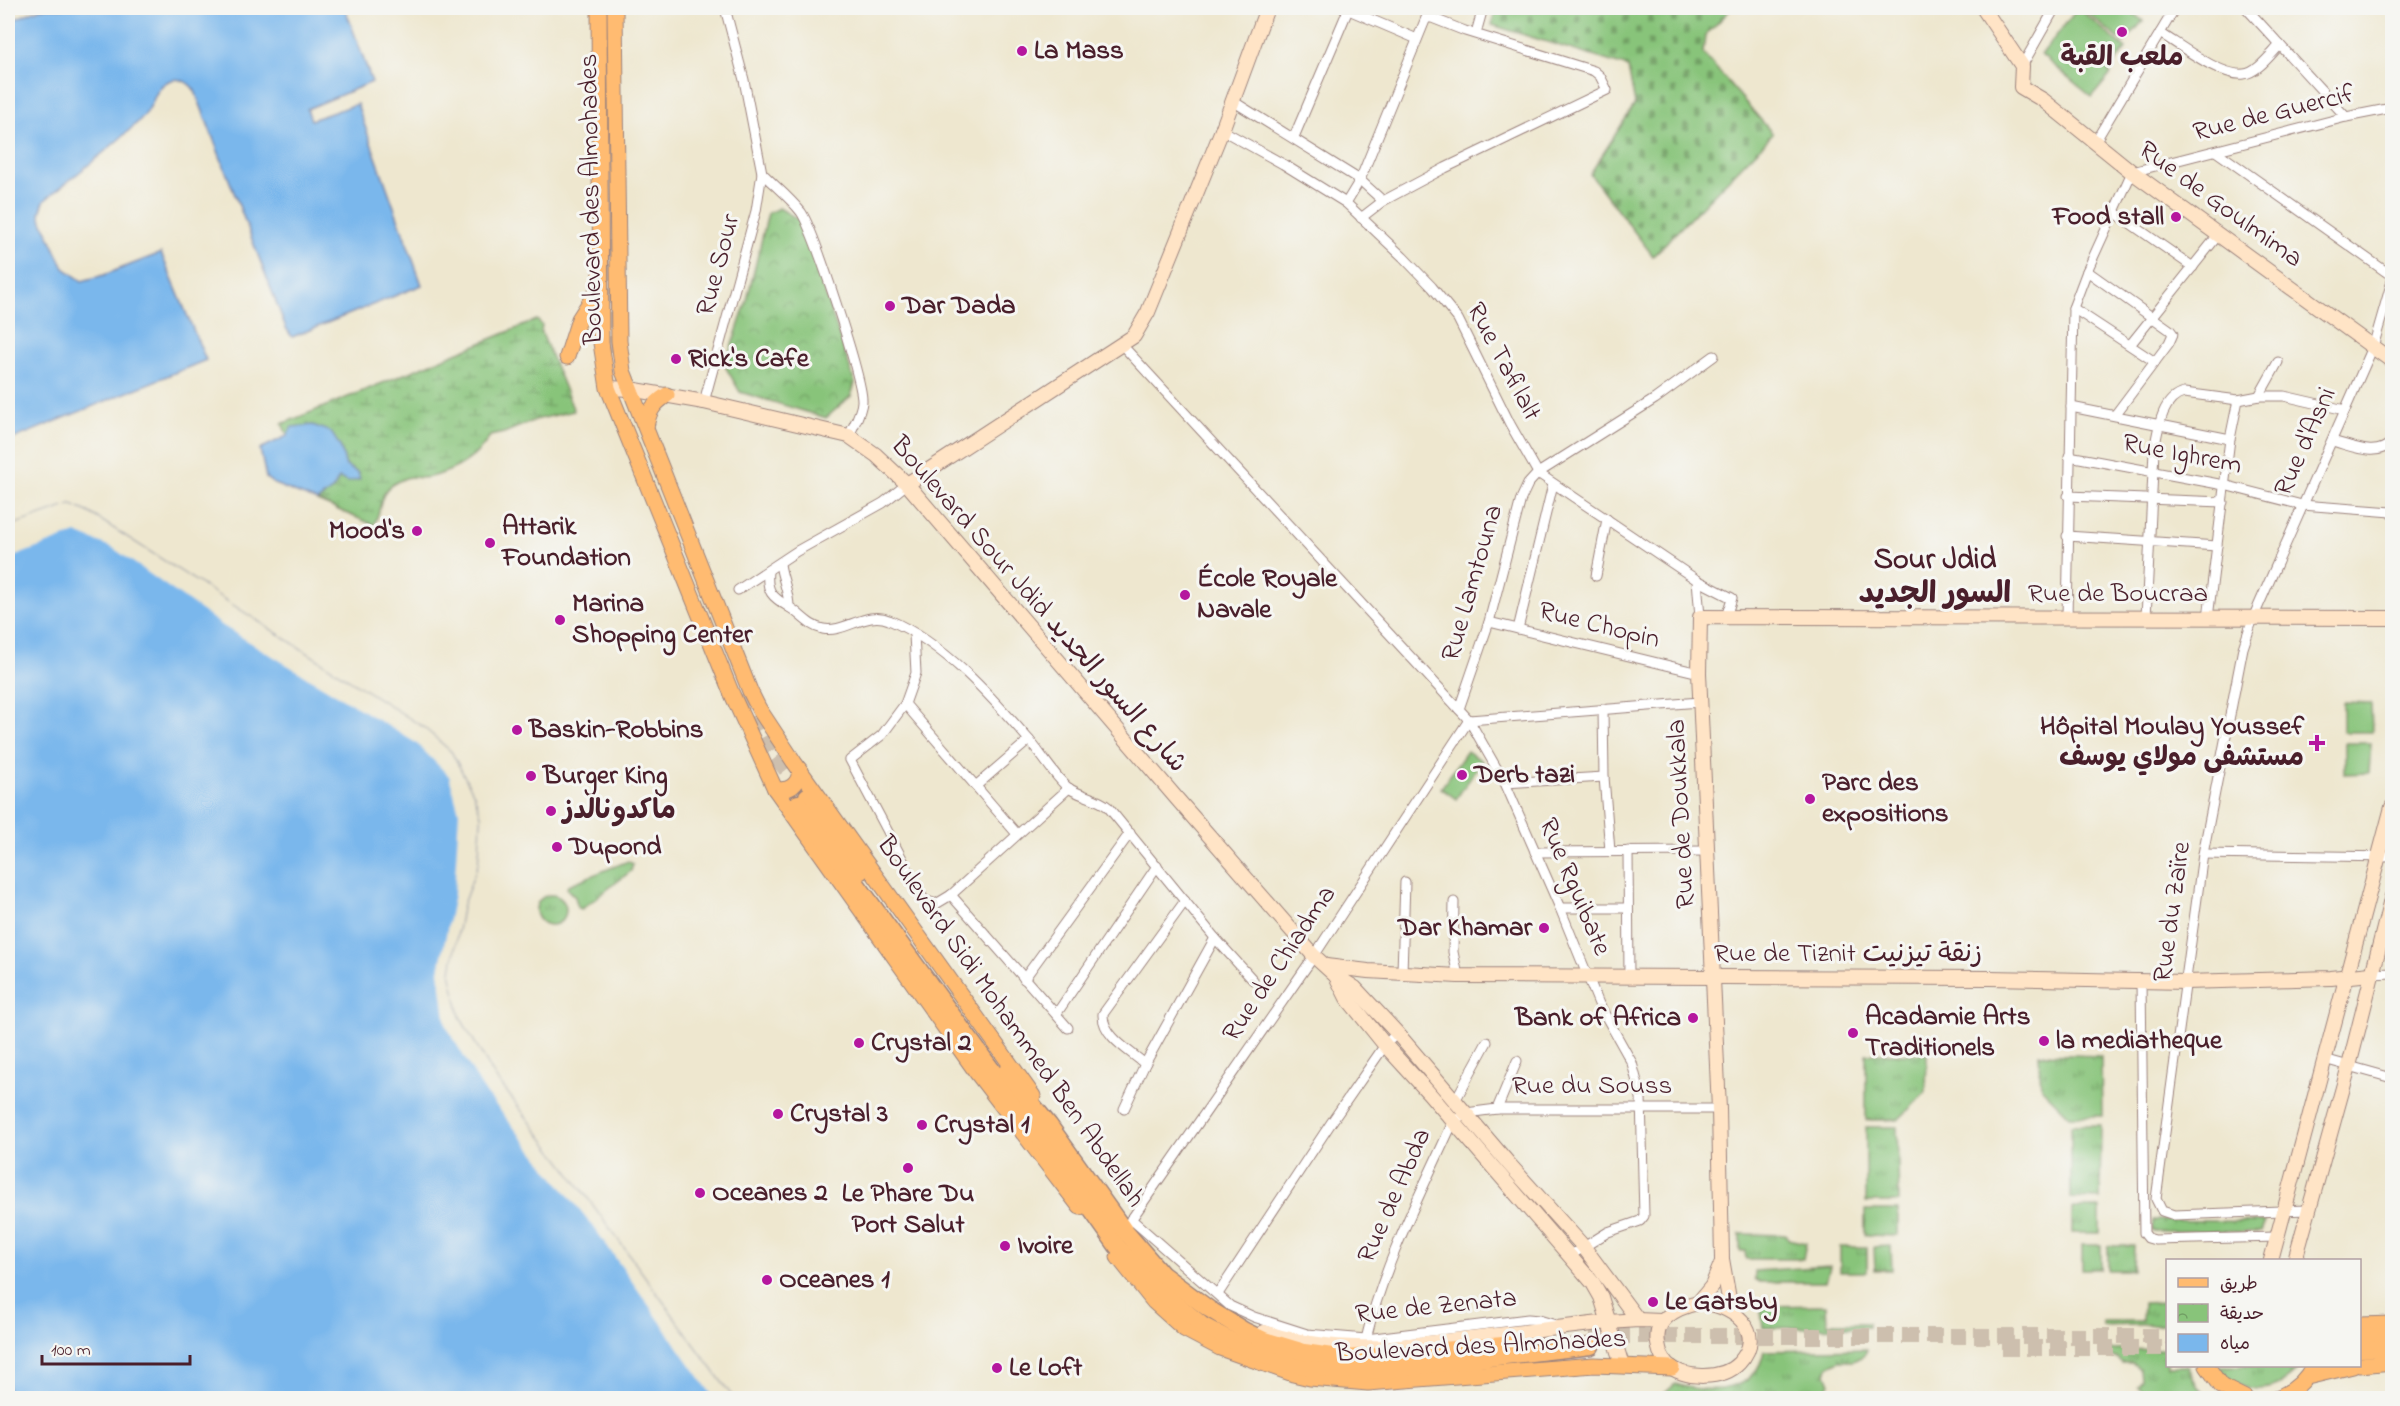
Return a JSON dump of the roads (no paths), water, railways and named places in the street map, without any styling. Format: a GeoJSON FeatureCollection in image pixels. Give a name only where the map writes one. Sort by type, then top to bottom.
{"type":"FeatureCollection","features":[{"type":"Feature","properties":{"kind":"highway"},"geometry":{"type":"LineString","coordinates":[[802,800],[1043,1129]]}},
{"type":"Feature","properties":{"kind":"highway","name":"Boulevard Sidi Mohammed Ben Abdellah"},"geometry":{"type":"LineString","coordinates":[[1043,1129],[1128,1224],[1162,1274],[1209,1309],[1264,1340],[1304,1352],[1346,1358],[1591,1341],[1386,1370],[1321,1368],[1278,1360],[1251,1351],[1202,1326],[1151,1283],[1117,1246],[1043,1129]]}},
{"type":"Feature","properties":{"kind":"highway"},"geometry":{"type":"LineString","coordinates":[[2361,1336],[2392,1337]]}},
{"type":"Feature","properties":{"kind":"highway"},"geometry":{"type":"LineString","coordinates":[[2361,1349],[2392,1348]]}},
{"type":"Feature","properties":{"kind":"highway"},"geometry":{"type":"LineString","coordinates":[[1258,1362],[1278,1360]]}},
{"type":"Feature","properties":{"kind":"main road","name":"Boulevard des Almohades"},"geometry":{"type":"LineString","coordinates":[[599,8],[601,343],[608,388]]}},
{"type":"Feature","properties":{"kind":"main road","name":"Boulevard des Almohades"},"geometry":{"type":"LineString","coordinates":[[615,8],[619,341],[620,360],[630,389]]}},
{"type":"Feature","properties":{"kind":"main road"},"geometry":{"type":"LineString","coordinates":[[599,36],[615,34]]}},
{"type":"Feature","properties":{"kind":"main road"},"geometry":{"type":"LineString","coordinates":[[567,357],[579,319],[600,286]]}},
{"type":"Feature","properties":{"kind":"main road","name":"Boulevard Sidi Mohammed Ben Abdellah"},"geometry":{"type":"LineString","coordinates":[[608,388],[731,692],[773,785],[978,1073],[1143,1290],[1168,1317],[1184,1329],[1220,1348],[1258,1362]]}},
{"type":"Feature","properties":{"kind":"main road","name":"Boulevard Sidi Mohammed Ben Abdellah"},"geometry":{"type":"LineString","coordinates":[[630,389],[759,709],[797,766],[1028,1086],[1043,1129]]}},
{"type":"Feature","properties":{"kind":"main road"},"geometry":{"type":"LineString","coordinates":[[646,428],[647,416],[652,407],[667,395]]}},
{"type":"Feature","properties":{"kind":"main road"},"geometry":{"type":"LineString","coordinates":[[788,761],[797,766],[797,782],[793,787],[788,790],[773,785],[771,775],[777,765],[788,761]]}},
{"type":"Feature","properties":{"kind":"main road"},"geometry":{"type":"LineString","coordinates":[[2361,1325],[2392,1324]]}},
{"type":"Feature","properties":{"kind":"main road","name":"Boulevard des Almohades"},"geometry":{"type":"LineString","coordinates":[[1258,1362],[1310,1378],[1368,1383],[1594,1365],[1672,1368]]}},
{"type":"Feature","properties":{"kind":"main road"},"geometry":{"type":"LineString","coordinates":[[2361,1365],[2392,1362]]}},
{"type":"Feature","properties":{"kind":"main road"},"geometry":{"type":"LineString","coordinates":[[2208,1367],[2221,1386],[2245,1398]]}},
{"type":"Feature","properties":{"kind":"main road"},"geometry":{"type":"LineString","coordinates":[[2276,1398],[2290,1392],[2310,1371],[2339,1367]]}},
{"type":"Feature","properties":{"kind":"street"},"geometry":{"type":"LineString","coordinates":[[725,8],[744,80],[762,173],[802,213],[819,255],[848,344],[862,404],[849,436]]}},
{"type":"Feature","properties":{"kind":"street"},"geometry":{"type":"LineString","coordinates":[[738,590],[780,564],[797,550],[883,503],[907,484],[1134,336],[1149,312],[1222,129],[1267,8]]}},
{"type":"Feature","properties":{"kind":"street"},"geometry":{"type":"LineString","coordinates":[[1476,33],[1483,8]]}},
{"type":"Feature","properties":{"kind":"street"},"geometry":{"type":"LineString","coordinates":[[1983,8],[2022,66],[2055,8]]}},
{"type":"Feature","properties":{"kind":"street"},"geometry":{"type":"LineString","coordinates":[[2096,142],[2175,8]]}},
{"type":"Feature","properties":{"kind":"street"},"geometry":{"type":"LineString","coordinates":[[2246,8],[2346,117]]}},
{"type":"Feature","properties":{"kind":"street"},"geometry":{"type":"LineString","coordinates":[[1294,137],[1346,9],[1417,39]]}},
{"type":"Feature","properties":{"kind":"street"},"geometry":{"type":"LineString","coordinates":[[1346,203],[1360,180],[1426,18],[1432,18],[1465,31],[1594,71],[1600,76],[1607,90],[1487,146],[1383,201],[1361,218]]}},
{"type":"Feature","properties":{"kind":"street"},"geometry":{"type":"LineString","coordinates":[[2160,33],[2216,67],[2245,74],[2254,69],[2280,45]]}},
{"type":"Feature","properties":{"kind":"street","name":"Rue de Goulmima"},"geometry":{"type":"LineString","coordinates":[[2022,66],[2021,87],[2043,100],[2132,172],[2392,361]]}},
{"type":"Feature","properties":{"kind":"street"},"geometry":{"type":"LineString","coordinates":[[1231,100],[1360,180],[1383,201]]}},
{"type":"Feature","properties":{"kind":"street","name":"Rue de Guercif"},"geometry":{"type":"LineString","coordinates":[[2132,172],[2346,117],[2392,108]]}},
{"type":"Feature","properties":{"kind":"street","name":"Rue Tafilalt"},"geometry":{"type":"LineString","coordinates":[[1222,129],[1346,203],[1403,256],[1458,319],[1510,424],[1538,473],[1697,580],[1732,598],[1726,617]]}},
{"type":"Feature","properties":{"kind":"street"},"geometry":{"type":"LineString","coordinates":[[2217,152],[2392,276]]}},
{"type":"Feature","properties":{"kind":"street"},"geometry":{"type":"LineString","coordinates":[[2067,618],[2073,308],[2132,172]]}},
{"type":"Feature","properties":{"kind":"street","name":"Rue Sour"},"geometry":{"type":"LineString","coordinates":[[704,402],[756,211],[762,173]]}},
{"type":"Feature","properties":{"kind":"street"},"geometry":{"type":"LineString","coordinates":[[2114,212],[2193,267]]}},
{"type":"Feature","properties":{"kind":"street"},"geometry":{"type":"LineString","coordinates":[[2130,345],[2219,234]]}},
{"type":"Feature","properties":{"kind":"street"},"geometry":{"type":"LineString","coordinates":[[2087,272],[2173,334],[2169,343],[2115,415]]}},
{"type":"Feature","properties":{"kind":"street","name":"Rue d'Asni"},"geometry":{"type":"LineString","coordinates":[[2253,618],[2373,347],[2392,281]]}},
{"type":"Feature","properties":{"kind":"street"},"geometry":{"type":"LineString","coordinates":[[2073,308],[2155,362]]}},
{"type":"Feature","properties":{"kind":"street","name":"Rue Rguibate"},"geometry":{"type":"LineString","coordinates":[[1122,345],[1468,720],[1504,783],[1560,908],[1599,1004],[1632,1063],[1639,1088],[1644,1216],[1640,1221],[1608,1232],[1583,1246]]}},
{"type":"Feature","properties":{"kind":"street"},"geometry":{"type":"LineString","coordinates":[[1538,473],[1655,399],[1714,356]]}},
{"type":"Feature","properties":{"kind":"street"},"geometry":{"type":"LineString","coordinates":[[2259,396],[2278,362]]}},
{"type":"Feature","properties":{"kind":"street","name":"Boulevard Sour Jdid شارع السور الجديد"},"geometry":{"type":"LineString","coordinates":[[608,388],[630,389],[704,402],[849,436],[876,454],[907,484],[1314,956],[1336,976],[1354,988],[1397,1033],[1583,1246],[1638,1320]]}},
{"type":"Feature","properties":{"kind":"street"},"geometry":{"type":"LineString","coordinates":[[2146,618],[2152,472],[2159,425],[2168,404],[2176,396],[2184,393],[2238,400],[2259,396],[2284,396],[2345,410]]}},
{"type":"Feature","properties":{"kind":"street"},"geometry":{"type":"LineString","coordinates":[[2208,618],[2230,440],[2238,400]]}},
{"type":"Feature","properties":{"kind":"street"},"geometry":{"type":"LineString","coordinates":[[2071,407],[2230,440]]}},
{"type":"Feature","properties":{"kind":"street"},"geometry":{"type":"LineString","coordinates":[[2332,441],[2375,451],[2387,447],[2392,441]]}},
{"type":"Feature","properties":{"kind":"street","name":"Rue Ighrem"},"geometry":{"type":"LineString","coordinates":[[2069,456],[2224,485],[2302,505],[2392,512]]}},
{"type":"Feature","properties":{"kind":"street","name":"Rue Lamtouna"},"geometry":{"type":"LineString","coordinates":[[1459,710],[1489,622],[1521,499],[1528,484],[1538,473]]}},
{"type":"Feature","properties":{"kind":"street"},"geometry":{"type":"LineString","coordinates":[[1518,629],[1553,484]]}},
{"type":"Feature","properties":{"kind":"street"},"geometry":{"type":"LineString","coordinates":[[2068,496],[2223,502]]}},
{"type":"Feature","properties":{"kind":"street"},"geometry":{"type":"LineString","coordinates":[[1596,576],[1607,519]]}},
{"type":"Feature","properties":{"kind":"street"},"geometry":{"type":"LineString","coordinates":[[2067,536],[2217,546]]}},
{"type":"Feature","properties":{"kind":"street"},"geometry":{"type":"LineString","coordinates":[[780,564],[782,578],[789,596],[789,607]]}},
{"type":"Feature","properties":{"kind":"street"},"geometry":{"type":"LineString","coordinates":[[768,571],[767,579],[771,593],[777,602],[789,607],[808,623],[821,628],[833,629],[880,617],[888,619],[958,665],[1029,740],[1069,788],[1100,801],[1130,833],[1252,980]]}},
{"type":"Feature","properties":{"kind":"street"},"geometry":{"type":"LineString","coordinates":[[1697,580],[1700,617]]}},
{"type":"Feature","properties":{"kind":"street","name":"Rue de Boucraa"},"geometry":{"type":"LineString","coordinates":[[1700,617],[2392,618]]}},
{"type":"Feature","properties":{"kind":"street","name":"Rue de Doukkala"},"geometry":{"type":"LineString","coordinates":[[1700,617],[1699,673],[1719,1108],[1722,1259],[1731,1310]]}},
{"type":"Feature","properties":{"kind":"street","name":"Rue du Zaïre"},"geometry":{"type":"LineString","coordinates":[[2253,618],[2243,648],[2228,716],[2203,854],[2157,1199],[2159,1207],[2165,1213],[2174,1215],[2284,1211]]}},
{"type":"Feature","properties":{"kind":"street","name":"Rue Chopin"},"geometry":{"type":"LineString","coordinates":[[1489,622],[1699,673]]}},
{"type":"Feature","properties":{"kind":"street"},"geometry":{"type":"LineString","coordinates":[[914,634],[916,673],[905,704],[882,735],[850,758],[850,763],[924,900],[936,904],[951,895],[1069,788]]}},
{"type":"Feature","properties":{"kind":"street"},"geometry":{"type":"LineString","coordinates":[[1468,720],[1700,702]]}},
{"type":"Feature","properties":{"kind":"street"},"geometry":{"type":"LineString","coordinates":[[905,704],[1017,834]]}},
{"type":"Feature","properties":{"kind":"street"},"geometry":{"type":"LineString","coordinates":[[1603,709],[1604,777],[1610,851]]}},
{"type":"Feature","properties":{"kind":"street","name":"Rue de Chiadma"},"geometry":{"type":"LineString","coordinates":[[1128,1224],[1314,956],[1468,720]]}},
{"type":"Feature","properties":{"kind":"street"},"geometry":{"type":"LineString","coordinates":[[977,785],[1029,740]]}},
{"type":"Feature","properties":{"kind":"street"},"geometry":{"type":"LineString","coordinates":[[1504,783],[1604,777]]}},
{"type":"Feature","properties":{"kind":"street"},"geometry":{"type":"LineString","coordinates":[[2271,1259],[2346,976],[2386,857],[2392,807]]}},
{"type":"Feature","properties":{"kind":"street"},"geometry":{"type":"LineString","coordinates":[[1024,979],[1130,833]]}},
{"type":"Feature","properties":{"kind":"street"},"geometry":{"type":"LineString","coordinates":[[1628,851],[1629,978]]}},
{"type":"Feature","properties":{"kind":"street"},"geometry":{"type":"LineString","coordinates":[[1535,852],[1708,851]]}},
{"type":"Feature","properties":{"kind":"street"},"geometry":{"type":"LineString","coordinates":[[2203,854],[2386,857]]}},
{"type":"Feature","properties":{"kind":"street"},"geometry":{"type":"LineString","coordinates":[[1057,1013],[1157,866]]}},
{"type":"Feature","properties":{"kind":"street"},"geometry":{"type":"LineString","coordinates":[[1402,972],[1405,882]]}},
{"type":"Feature","properties":{"kind":"street"},"geometry":{"type":"LineString","coordinates":[[951,895],[1068,1028]]}},
{"type":"Feature","properties":{"kind":"street"},"geometry":{"type":"LineString","coordinates":[[2295,1259],[2349,1066],[2392,896]]}},
{"type":"Feature","properties":{"kind":"street"},"geometry":{"type":"LineString","coordinates":[[1145,1064],[1107,1030],[1103,1014],[1185,901]]}},
{"type":"Feature","properties":{"kind":"street"},"geometry":{"type":"LineString","coordinates":[[1454,902],[1453,952],[1458,976]]}},
{"type":"Feature","properties":{"kind":"street"},"geometry":{"type":"LineString","coordinates":[[1560,908],[1627,908]]}},
{"type":"Feature","properties":{"kind":"street"},"geometry":{"type":"LineString","coordinates":[[1124,1109],[1145,1064],[1215,938]]}},
{"type":"Feature","properties":{"kind":"street","name":"Rue de Tiznit زنقة تيزنيت"},"geometry":{"type":"LineString","coordinates":[[1326,966],[1368,972],[1458,976],[1629,978],[2186,982],[2372,974]]}},
{"type":"Feature","properties":{"kind":"street"},"geometry":{"type":"LineString","coordinates":[[2372,974],[2392,973]]}},
{"type":"Feature","properties":{"kind":"street","name":"Boulevard Sour Jdid شارع السور الجديد"},"geometry":{"type":"LineString","coordinates":[[1336,976],[1347,998],[1385,1046],[1570,1255],[1598,1290],[1622,1365]]}},
{"type":"Feature","properties":{"kind":"street"},"geometry":{"type":"LineString","coordinates":[[2141,980],[2144,1233],[2148,1238],[2155,1240],[2277,1238]]}},
{"type":"Feature","properties":{"kind":"street"},"geometry":{"type":"LineString","coordinates":[[1218,1294],[1385,1046],[1397,1033]]}},
{"type":"Feature","properties":{"kind":"street"},"geometry":{"type":"LineString","coordinates":[[1455,1101],[1488,1042]]}},
{"type":"Feature","properties":{"kind":"street"},"geometry":{"type":"LineString","coordinates":[[2324,1059],[2392,1078]]}},
{"type":"Feature","properties":{"kind":"street"},"geometry":{"type":"LineString","coordinates":[[1497,1109],[1517,1061]]}},
{"type":"Feature","properties":{"kind":"street","name":"Rue du Souss"},"geometry":{"type":"LineString","coordinates":[[1466,1113],[1497,1109],[1719,1108]]}},
{"type":"Feature","properties":{"kind":"street","name":"Rue de Abda"},"geometry":{"type":"LineString","coordinates":[[1366,1340],[1381,1284],[1453,1122],[1466,1113]]}},
{"type":"Feature","properties":{"kind":"street"},"geometry":{"type":"LineString","coordinates":[[2284,1211],[2308,1210]]}},
{"type":"Feature","properties":{"kind":"street","name":"Rue de Zenata"},"geometry":{"type":"LineString","coordinates":[[1128,1224],[1218,1294],[1221,1300],[1230,1306],[1287,1328],[1325,1336],[1366,1340],[1528,1319],[1561,1327]]}},
{"type":"Feature","properties":{"kind":"street"},"geometry":{"type":"LineString","coordinates":[[1570,1255],[1583,1246]]}},
{"type":"Feature","properties":{"kind":"street","name":"Rue de Doukkala"},"geometry":{"type":"LineString","coordinates":[[1698,1303],[1712,1286],[1722,1259]]}},
{"type":"Feature","properties":{"kind":"street"},"geometry":{"type":"LineString","coordinates":[[1698,1303],[1719,1305],[1731,1310],[1743,1322],[1749,1334],[1749,1346],[1744,1357],[1735,1366],[1723,1373],[1697,1375],[1672,1368],[1665,1362],[1657,1342],[1661,1321],[1675,1310],[1698,1303]]}},
{"type":"Feature","properties":{"kind":"street","name":"Boulevard des Almohades"},"geometry":{"type":"LineString","coordinates":[[1209,1309],[1268,1333],[1329,1346],[1361,1348],[1392,1347],[1609,1322],[1661,1321]]}},
{"type":"Feature","properties":{"kind":"water"},"geometry":{"type":"Polygon","coordinates":[[[41,8],[345,8],[372,82],[307,109],[311,120],[357,104],[422,285],[292,337],[286,328],[195,91],[184,81],[171,80],[161,86],[144,116],[108,149],[44,201],[40,213],[64,268],[82,281],[161,253],[206,360],[8,441],[8,22],[41,8]]]}},
{"type":"Feature","properties":{"kind":"water"},"geometry":{"type":"Polygon","coordinates":[[[313,425],[331,432],[340,446],[346,466],[358,473],[360,479],[348,482],[339,478],[333,489],[317,501],[274,484],[266,478],[260,449],[287,436],[292,427],[313,425]]]}},
{"type":"Feature","properties":{"kind":"water"},"geometry":{"type":"Polygon","coordinates":[[[71,505],[89,513],[424,728],[451,752],[473,793],[481,816],[478,863],[462,906],[450,974],[460,1018],[494,1076],[564,1166],[733,1398],[8,1398],[8,527],[71,505]]]}},
{"type":"Feature","properties":{"kind":"tunnel"},"geometry":{"type":"LineString","coordinates":[[607,240],[610,314],[615,352]]}},
{"type":"Feature","properties":{"kind":"tunnel"},"geometry":{"type":"LineString","coordinates":[[744,693],[773,753],[807,796]]}},
{"type":"Feature","properties":{"kind":"tunnel"},"geometry":{"type":"LineString","coordinates":[[1590,1336],[2166,1336]]}},
{"type":"Feature","properties":{"kind":"tunnel"},"geometry":{"type":"LineString","coordinates":[[2002,1348],[2166,1348]]}},
{"type":"Feature","properties":{"kind":"place","name":"ملعب القبة"},"geometry":{"type":"Point","coordinates":[2122,32]}},
{"type":"Feature","properties":{"kind":"place","name":"La Mass"},"geometry":{"type":"Point","coordinates":[1022,51]}},
{"type":"Feature","properties":{"kind":"place","name":"Food stall"},"geometry":{"type":"Point","coordinates":[2176,217]}},
{"type":"Feature","properties":{"kind":"place","name":"Dar Dada"},"geometry":{"type":"Point","coordinates":[890,306]}},
{"type":"Feature","properties":{"kind":"place","name":"Rick's Cafe"},"geometry":{"type":"Point","coordinates":[676,359]}},
{"type":"Feature","properties":{"kind":"place","name":"Mood's"},"geometry":{"type":"Point","coordinates":[417,531]}},
{"type":"Feature","properties":{"kind":"place","name":"Attarik Foundation"},"geometry":{"type":"Point","coordinates":[490,543]}},
{"type":"Feature","properties":{"kind":"place","name":"École Royale Navale"},"geometry":{"type":"Point","coordinates":[1185,595]}},
{"type":"Feature","properties":{"kind":"place","name":"Marina Shopping Center"},"geometry":{"type":"Point","coordinates":[560,620]}},
{"type":"Feature","properties":{"kind":"place","name":"Baskin-Robbins"},"geometry":{"type":"Point","coordinates":[517,730]}},
{"type":"Feature","properties":{"kind":"place","name":"Hôpital Moulay Youssef مستشفى مولاي يوسف"},"geometry":{"type":"Point","coordinates":[2317,743]}},
{"type":"Feature","properties":{"kind":"place","name":"Derb tazi"},"geometry":{"type":"Point","coordinates":[1462,775]}},
{"type":"Feature","properties":{"kind":"place","name":"Burger King"},"geometry":{"type":"Point","coordinates":[531,776]}},
{"type":"Feature","properties":{"kind":"place","name":"Parc des expositions"},"geometry":{"type":"Point","coordinates":[1810,799]}},
{"type":"Feature","properties":{"kind":"place","name":"ماكدونالدز"},"geometry":{"type":"Point","coordinates":[551,811]}},
{"type":"Feature","properties":{"kind":"place","name":"Dupond"},"geometry":{"type":"Point","coordinates":[557,847]}},
{"type":"Feature","properties":{"kind":"place","name":"Dar Khamar"},"geometry":{"type":"Point","coordinates":[1544,928]}},
{"type":"Feature","properties":{"kind":"place","name":"Bank of Africa"},"geometry":{"type":"Point","coordinates":[1693,1018]}},
{"type":"Feature","properties":{"kind":"place","name":"Acadamie Arts Traditionels"},"geometry":{"type":"Point","coordinates":[1853,1033]}},
{"type":"Feature","properties":{"kind":"place","name":"la mediatheque"},"geometry":{"type":"Point","coordinates":[2044,1041]}},
{"type":"Feature","properties":{"kind":"place","name":"Crystal 2"},"geometry":{"type":"Point","coordinates":[859,1043]}},
{"type":"Feature","properties":{"kind":"place","name":"Crystal 3"},"geometry":{"type":"Point","coordinates":[778,1114]}},
{"type":"Feature","properties":{"kind":"place","name":"Crystal 1"},"geometry":{"type":"Point","coordinates":[922,1125]}},
{"type":"Feature","properties":{"kind":"place","name":"Le Phare Du Port Salut"},"geometry":{"type":"Point","coordinates":[908,1168]}},
{"type":"Feature","properties":{"kind":"place","name":"Oceanes 2"},"geometry":{"type":"Point","coordinates":[700,1193]}},
{"type":"Feature","properties":{"kind":"place","name":"Ivoire"},"geometry":{"type":"Point","coordinates":[1005,1246]}},
{"type":"Feature","properties":{"kind":"place","name":"Oceanes 1"},"geometry":{"type":"Point","coordinates":[767,1280]}},
{"type":"Feature","properties":{"kind":"place","name":"Le Gatsby"},"geometry":{"type":"Point","coordinates":[1653,1302]}},
{"type":"Feature","properties":{"kind":"place","name":"Le Loft"},"geometry":{"type":"Point","coordinates":[997,1368]}},
{"type":"Feature","properties":{"kind":"district","name":"Sour Jdid السور الجديد"},"geometry":{"type":"Point","coordinates":[1935,578]}}]}
